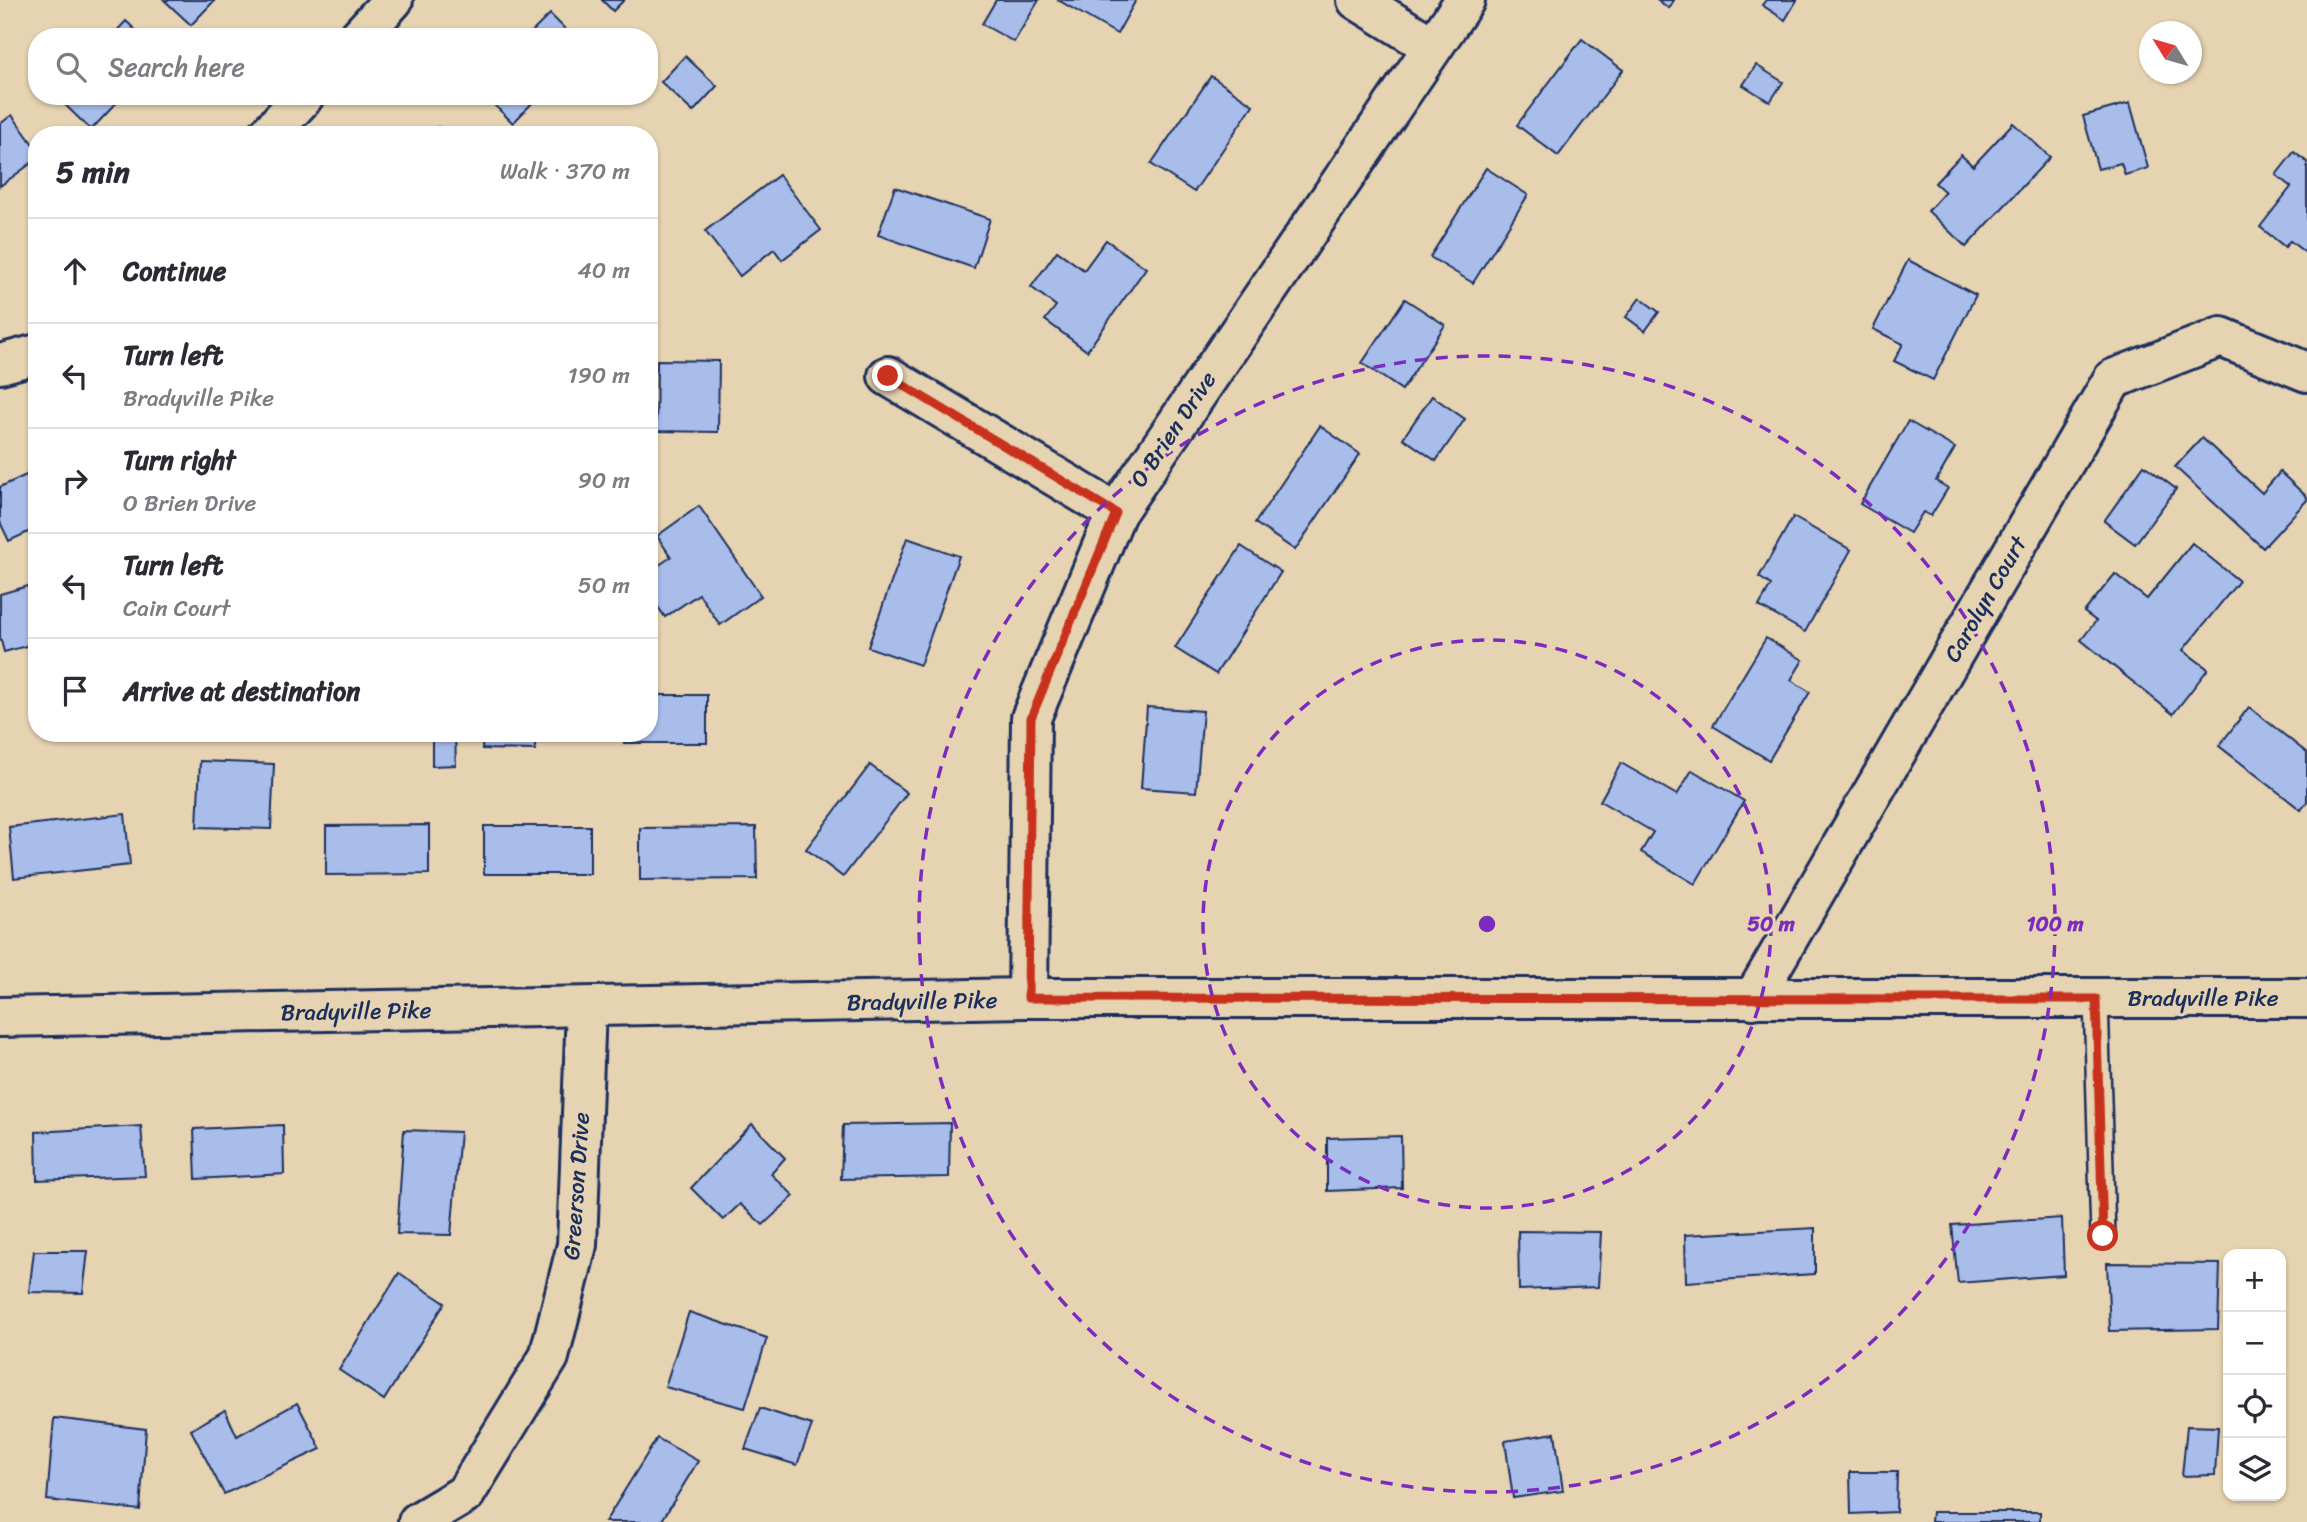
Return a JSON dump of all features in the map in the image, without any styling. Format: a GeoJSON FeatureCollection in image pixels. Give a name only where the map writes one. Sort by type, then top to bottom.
{"type":"FeatureCollection","features":[{"type":"Feature","properties":{"kind":"street"},"geometry":{"type":"LineString","coordinates":[[367,28],[393,0]]}},
{"type":"Feature","properties":{"kind":"street"},"geometry":{"type":"LineString","coordinates":[[1357,0],[1433,46]]}},
{"type":"Feature","properties":{"kind":"street","name":"O Brien Drive"},"geometry":{"type":"LineString","coordinates":[[1028,998],[1031,718],[1116,513],[1465,0]]}},
{"type":"Feature","properties":{"kind":"street"},"geometry":{"type":"LineString","coordinates":[[276,126],[296,105]]}},
{"type":"Feature","properties":{"kind":"street","name":"Carolyn Court"},"geometry":{"type":"LineString","coordinates":[[1753,999],[2113,379],[2221,337],[2307,372]]}},
{"type":"Feature","properties":{"kind":"street"},"geometry":{"type":"LineString","coordinates":[[0,364],[28,356]]}},
{"type":"Feature","properties":{"kind":"street"},"geometry":{"type":"LineString","coordinates":[[888,376],[1116,513]]}},
{"type":"Feature","properties":{"kind":"street","name":"Bradyville Pike"},"geometry":{"type":"LineString","coordinates":[[0,1017],[1028,998],[2307,998]]}},
{"type":"Feature","properties":{"kind":"street","name":"Greerson Drive"},"geometry":{"type":"LineString","coordinates":[[418,1522],[466,1494],[549,1357],[577,1245],[586,1007]]}},
{"type":"Feature","properties":{"kind":"lane"},"geometry":{"type":"LineString","coordinates":[[2096,999],[2103,1236]]}},
{"type":"Feature","properties":{"kind":"building"},"geometry":{"type":"Polygon","coordinates":[[[164,0],[215,0],[191,25],[164,0]]]}},
{"type":"Feature","properties":{"kind":"building"},"geometry":{"type":"Polygon","coordinates":[[[602,0],[624,0],[613,11],[602,0]]]}},
{"type":"Feature","properties":{"kind":"building"},"geometry":{"type":"Polygon","coordinates":[[[996,0],[1039,0],[1014,42],[982,24],[996,0]]]}},
{"type":"Feature","properties":{"kind":"building"},"geometry":{"type":"Polygon","coordinates":[[[1058,0],[1136,0],[1117,34],[1058,0]]]}},
{"type":"Feature","properties":{"kind":"building"},"geometry":{"type":"Polygon","coordinates":[[[1657,0],[1674,0],[1669,8],[1657,0]]]}},
{"type":"Feature","properties":{"kind":"building"},"geometry":{"type":"Polygon","coordinates":[[[1766,0],[1797,0],[1785,20],[1762,5],[1766,0]]]}},
{"type":"Feature","properties":{"kind":"building"},"geometry":{"type":"Polygon","coordinates":[[[550,14],[564,28],[536,28],[550,14]]]}},
{"type":"Feature","properties":{"kind":"building"},"geometry":{"type":"Polygon","coordinates":[[[126,21],[133,28],[119,28],[126,21]]]}},
{"type":"Feature","properties":{"kind":"building"},"geometry":{"type":"Polygon","coordinates":[[[1582,39],[1623,70],[1558,156],[1517,125],[1582,39]]]}},
{"type":"Feature","properties":{"kind":"building"},"geometry":{"type":"Polygon","coordinates":[[[685,56],[717,86],[693,112],[661,82],[685,56]]]}},
{"type":"Feature","properties":{"kind":"building"},"geometry":{"type":"Polygon","coordinates":[[[1756,65],[1783,82],[1770,102],[1743,85],[1756,65]]]}},
{"type":"Feature","properties":{"kind":"building"},"geometry":{"type":"Polygon","coordinates":[[[1211,76],[1253,105],[1194,192],[1151,164],[1211,76]]]}},
{"type":"Feature","properties":{"kind":"building"},"geometry":{"type":"Polygon","coordinates":[[[2130,103],[2148,168],[2125,175],[2121,163],[2098,169],[2083,116],[2130,103]]]}},
{"type":"Feature","properties":{"kind":"building"},"geometry":{"type":"Polygon","coordinates":[[[65,105],[115,105],[95,126],[87,126],[65,105]]]}},
{"type":"Feature","properties":{"kind":"building"},"geometry":{"type":"Polygon","coordinates":[[[494,105],[530,105],[513,123],[494,105]]]}},
{"type":"Feature","properties":{"kind":"building"},"geometry":{"type":"Polygon","coordinates":[[[12,115],[28,137],[28,166],[0,186],[0,124],[12,115]]]}},
{"type":"Feature","properties":{"kind":"building"},"geometry":{"type":"Polygon","coordinates":[[[2013,123],[2050,157],[1966,247],[1928,211],[1945,192],[1935,183],[1961,155],[1973,166],[2013,123]]]}},
{"type":"Feature","properties":{"kind":"building"},"geometry":{"type":"Polygon","coordinates":[[[2294,152],[2307,162],[2307,254],[2290,241],[2285,247],[2260,227],[2291,187],[2276,175],[2294,152]]]}},
{"type":"Feature","properties":{"kind":"building"},"geometry":{"type":"Polygon","coordinates":[[[1486,168],[1528,195],[1473,283],[1430,257],[1486,168]]]}},
{"type":"Feature","properties":{"kind":"building"},"geometry":{"type":"Polygon","coordinates":[[[779,175],[821,230],[782,260],[774,249],[740,276],[705,231],[779,175]]]}},
{"type":"Feature","properties":{"kind":"building"},"geometry":{"type":"Polygon","coordinates":[[[895,187],[990,219],[974,268],[878,235],[895,187]]]}},
{"type":"Feature","properties":{"kind":"building"},"geometry":{"type":"Polygon","coordinates":[[[1106,240],[1146,268],[1087,351],[1045,320],[1056,306],[1031,287],[1057,251],[1084,270],[1106,240]]]}},
{"type":"Feature","properties":{"kind":"building"},"geometry":{"type":"Polygon","coordinates":[[[1908,260],[1976,295],[1933,380],[1894,361],[1903,344],[1873,329],[1908,260]]]}},
{"type":"Feature","properties":{"kind":"building"},"geometry":{"type":"Polygon","coordinates":[[[1640,298],[1659,312],[1645,331],[1626,317],[1640,298]]]}},
{"type":"Feature","properties":{"kind":"building"},"geometry":{"type":"Polygon","coordinates":[[[1405,299],[1445,325],[1402,390],[1362,363],[1405,299]]]}},
{"type":"Feature","properties":{"kind":"building"},"geometry":{"type":"Polygon","coordinates":[[[658,360],[719,361],[718,432],[658,431],[658,360]]]}},
{"type":"Feature","properties":{"kind":"building"},"geometry":{"type":"Polygon","coordinates":[[[1432,396],[1465,419],[1436,461],[1403,438],[1432,396]]]}},
{"type":"Feature","properties":{"kind":"building"},"geometry":{"type":"Polygon","coordinates":[[[1908,421],[1955,448],[1936,481],[1948,488],[1931,516],[1923,512],[1910,533],[1860,504],[1908,421]]]}},
{"type":"Feature","properties":{"kind":"building"},"geometry":{"type":"Polygon","coordinates":[[[1320,426],[1360,454],[1295,550],[1255,523],[1320,426]]]}},
{"type":"Feature","properties":{"kind":"building"},"geometry":{"type":"Polygon","coordinates":[[[2202,438],[2262,493],[2280,472],[2307,497],[2263,548],[2175,467],[2202,438]]]}},
{"type":"Feature","properties":{"kind":"building"},"geometry":{"type":"Polygon","coordinates":[[[2144,465],[2176,489],[2135,544],[2104,521],[2144,465]]]}},
{"type":"Feature","properties":{"kind":"building"},"geometry":{"type":"Polygon","coordinates":[[[28,474],[28,532],[9,541],[0,522],[0,487],[28,474]]]}},
{"type":"Feature","properties":{"kind":"building"},"geometry":{"type":"Polygon","coordinates":[[[699,506],[761,596],[720,625],[699,594],[665,617],[658,607],[658,566],[671,557],[658,535],[699,506]]]}},
{"type":"Feature","properties":{"kind":"building"},"geometry":{"type":"Polygon","coordinates":[[[1793,517],[1851,550],[1805,632],[1759,606],[1771,585],[1759,577],[1793,517]]]}},
{"type":"Feature","properties":{"kind":"building"},"geometry":{"type":"Polygon","coordinates":[[[907,538],[959,556],[920,665],[868,647],[907,538]]]}},
{"type":"Feature","properties":{"kind":"building"},"geometry":{"type":"Polygon","coordinates":[[[2192,543],[2239,581],[2183,650],[2208,669],[2173,714],[2081,640],[2096,621],[2084,612],[2115,574],[2147,599],[2192,543]]]}},
{"type":"Feature","properties":{"kind":"building"},"geometry":{"type":"Polygon","coordinates":[[[1241,546],[1281,572],[1216,674],[1175,648],[1241,546]]]}},
{"type":"Feature","properties":{"kind":"building"},"geometry":{"type":"Polygon","coordinates":[[[28,586],[28,645],[4,652],[0,637],[0,594],[28,586]]]}},
{"type":"Feature","properties":{"kind":"building"},"geometry":{"type":"Polygon","coordinates":[[[1766,638],[1803,660],[1791,680],[1810,692],[1769,760],[1713,726],[1766,638]]]}},
{"type":"Feature","properties":{"kind":"building"},"geometry":{"type":"Polygon","coordinates":[[[658,695],[707,695],[707,743],[624,743],[658,742],[658,695]]]}},
{"type":"Feature","properties":{"kind":"building"},"geometry":{"type":"Polygon","coordinates":[[[1147,707],[1203,711],[1196,792],[1141,788],[1147,707]]]}},
{"type":"Feature","properties":{"kind":"building"},"geometry":{"type":"Polygon","coordinates":[[[2249,707],[2307,753],[2307,802],[2301,810],[2219,746],[2249,707]]]}},
{"type":"Feature","properties":{"kind":"building"},"geometry":{"type":"Polygon","coordinates":[[[432,742],[455,742],[456,765],[432,766],[432,742]]]}},
{"type":"Feature","properties":{"kind":"building"},"geometry":{"type":"Polygon","coordinates":[[[482,742],[535,742],[535,750],[482,749],[482,742]]]}},
{"type":"Feature","properties":{"kind":"building"},"geometry":{"type":"Polygon","coordinates":[[[200,761],[274,764],[271,829],[197,827],[200,761]]]}},
{"type":"Feature","properties":{"kind":"building"},"geometry":{"type":"Polygon","coordinates":[[[1621,763],[1677,795],[1692,770],[1744,801],[1695,884],[1641,852],[1653,832],[1600,801],[1621,763]]]}},
{"type":"Feature","properties":{"kind":"building"},"geometry":{"type":"Polygon","coordinates":[[[870,765],[907,793],[843,877],[806,849],[870,765]]]}},
{"type":"Feature","properties":{"kind":"building"},"geometry":{"type":"Polygon","coordinates":[[[125,814],[130,865],[14,878],[9,827],[125,814]]]}},
{"type":"Feature","properties":{"kind":"building"},"geometry":{"type":"Polygon","coordinates":[[[429,825],[429,874],[326,875],[326,826],[429,825]]]}},
{"type":"Feature","properties":{"kind":"building"},"geometry":{"type":"Polygon","coordinates":[[[484,826],[590,826],[590,874],[484,874],[484,826]]]}},
{"type":"Feature","properties":{"kind":"building"},"geometry":{"type":"Polygon","coordinates":[[[756,827],[757,879],[640,880],[640,828],[756,827]]]}},
{"type":"Feature","properties":{"kind":"building"},"geometry":{"type":"Polygon","coordinates":[[[950,1123],[949,1177],[841,1179],[843,1125],[950,1123]]]}},
{"type":"Feature","properties":{"kind":"building"},"geometry":{"type":"Polygon","coordinates":[[[752,1124],[785,1158],[771,1174],[794,1196],[763,1225],[740,1204],[723,1220],[691,1188],[752,1124]]]}},
{"type":"Feature","properties":{"kind":"building"},"geometry":{"type":"Polygon","coordinates":[[[283,1125],[284,1174],[196,1179],[194,1129],[283,1125]]]}},
{"type":"Feature","properties":{"kind":"building"},"geometry":{"type":"Polygon","coordinates":[[[141,1126],[145,1176],[37,1180],[36,1132],[141,1126]]]}},
{"type":"Feature","properties":{"kind":"building"},"geometry":{"type":"Polygon","coordinates":[[[404,1130],[460,1132],[451,1235],[397,1234],[404,1130]]]}},
{"type":"Feature","properties":{"kind":"building"},"geometry":{"type":"Polygon","coordinates":[[[1401,1136],[1402,1188],[1327,1191],[1327,1138],[1401,1136]]]}},
{"type":"Feature","properties":{"kind":"building"},"geometry":{"type":"Polygon","coordinates":[[[2062,1218],[2064,1275],[1958,1283],[1952,1225],[2062,1218]]]}},
{"type":"Feature","properties":{"kind":"building"},"geometry":{"type":"Polygon","coordinates":[[[1815,1228],[1815,1274],[1686,1282],[1685,1235],[1815,1228]]]}},
{"type":"Feature","properties":{"kind":"building"},"geometry":{"type":"Polygon","coordinates":[[[1518,1231],[1601,1232],[1598,1287],[1519,1290],[1518,1231]]]}},
{"type":"Feature","properties":{"kind":"building"},"geometry":{"type":"Polygon","coordinates":[[[34,1251],[88,1251],[83,1293],[29,1292],[34,1251]]]}},
{"type":"Feature","properties":{"kind":"building"},"geometry":{"type":"Polygon","coordinates":[[[2107,1263],[2220,1264],[2218,1329],[2110,1331],[2107,1263]]]}},
{"type":"Feature","properties":{"kind":"building"},"geometry":{"type":"Polygon","coordinates":[[[399,1273],[445,1303],[384,1400],[339,1370],[399,1273]]]}},
{"type":"Feature","properties":{"kind":"building"},"geometry":{"type":"Polygon","coordinates":[[[689,1312],[767,1338],[745,1408],[665,1387],[689,1312]]]}},
{"type":"Feature","properties":{"kind":"building"},"geometry":{"type":"Polygon","coordinates":[[[297,1403],[321,1449],[224,1494],[191,1430],[225,1410],[237,1436],[297,1403]]]}},
{"type":"Feature","properties":{"kind":"building"},"geometry":{"type":"Polygon","coordinates":[[[760,1408],[812,1425],[797,1465],[745,1449],[760,1408]]]}},
{"type":"Feature","properties":{"kind":"building"},"geometry":{"type":"Polygon","coordinates":[[[54,1418],[146,1429],[140,1510],[47,1500],[54,1418]]]}},
{"type":"Feature","properties":{"kind":"building"},"geometry":{"type":"Polygon","coordinates":[[[2187,1426],[2218,1427],[2215,1475],[2182,1476],[2187,1426]]]}},
{"type":"Feature","properties":{"kind":"building"},"geometry":{"type":"Polygon","coordinates":[[[1555,1433],[1563,1491],[1513,1498],[1505,1441],[1555,1433]]]}},
{"type":"Feature","properties":{"kind":"building"},"geometry":{"type":"Polygon","coordinates":[[[657,1438],[698,1461],[661,1522],[605,1522],[657,1438]]]}},
{"type":"Feature","properties":{"kind":"building"},"geometry":{"type":"Polygon","coordinates":[[[1850,1472],[1897,1472],[1896,1512],[1851,1514],[1850,1472]]]}},
{"type":"Feature","properties":{"kind":"building"},"geometry":{"type":"Polygon","coordinates":[[[1932,1512],[2040,1512],[2040,1522],[1931,1522],[1932,1512]]]}},
{"type":"Feature","properties":{"kind":"route"},"geometry":{"type":"LineString","coordinates":[[888,376],[1116,513],[1031,718],[1028,998],[2096,999],[2103,1236]]}}]}
